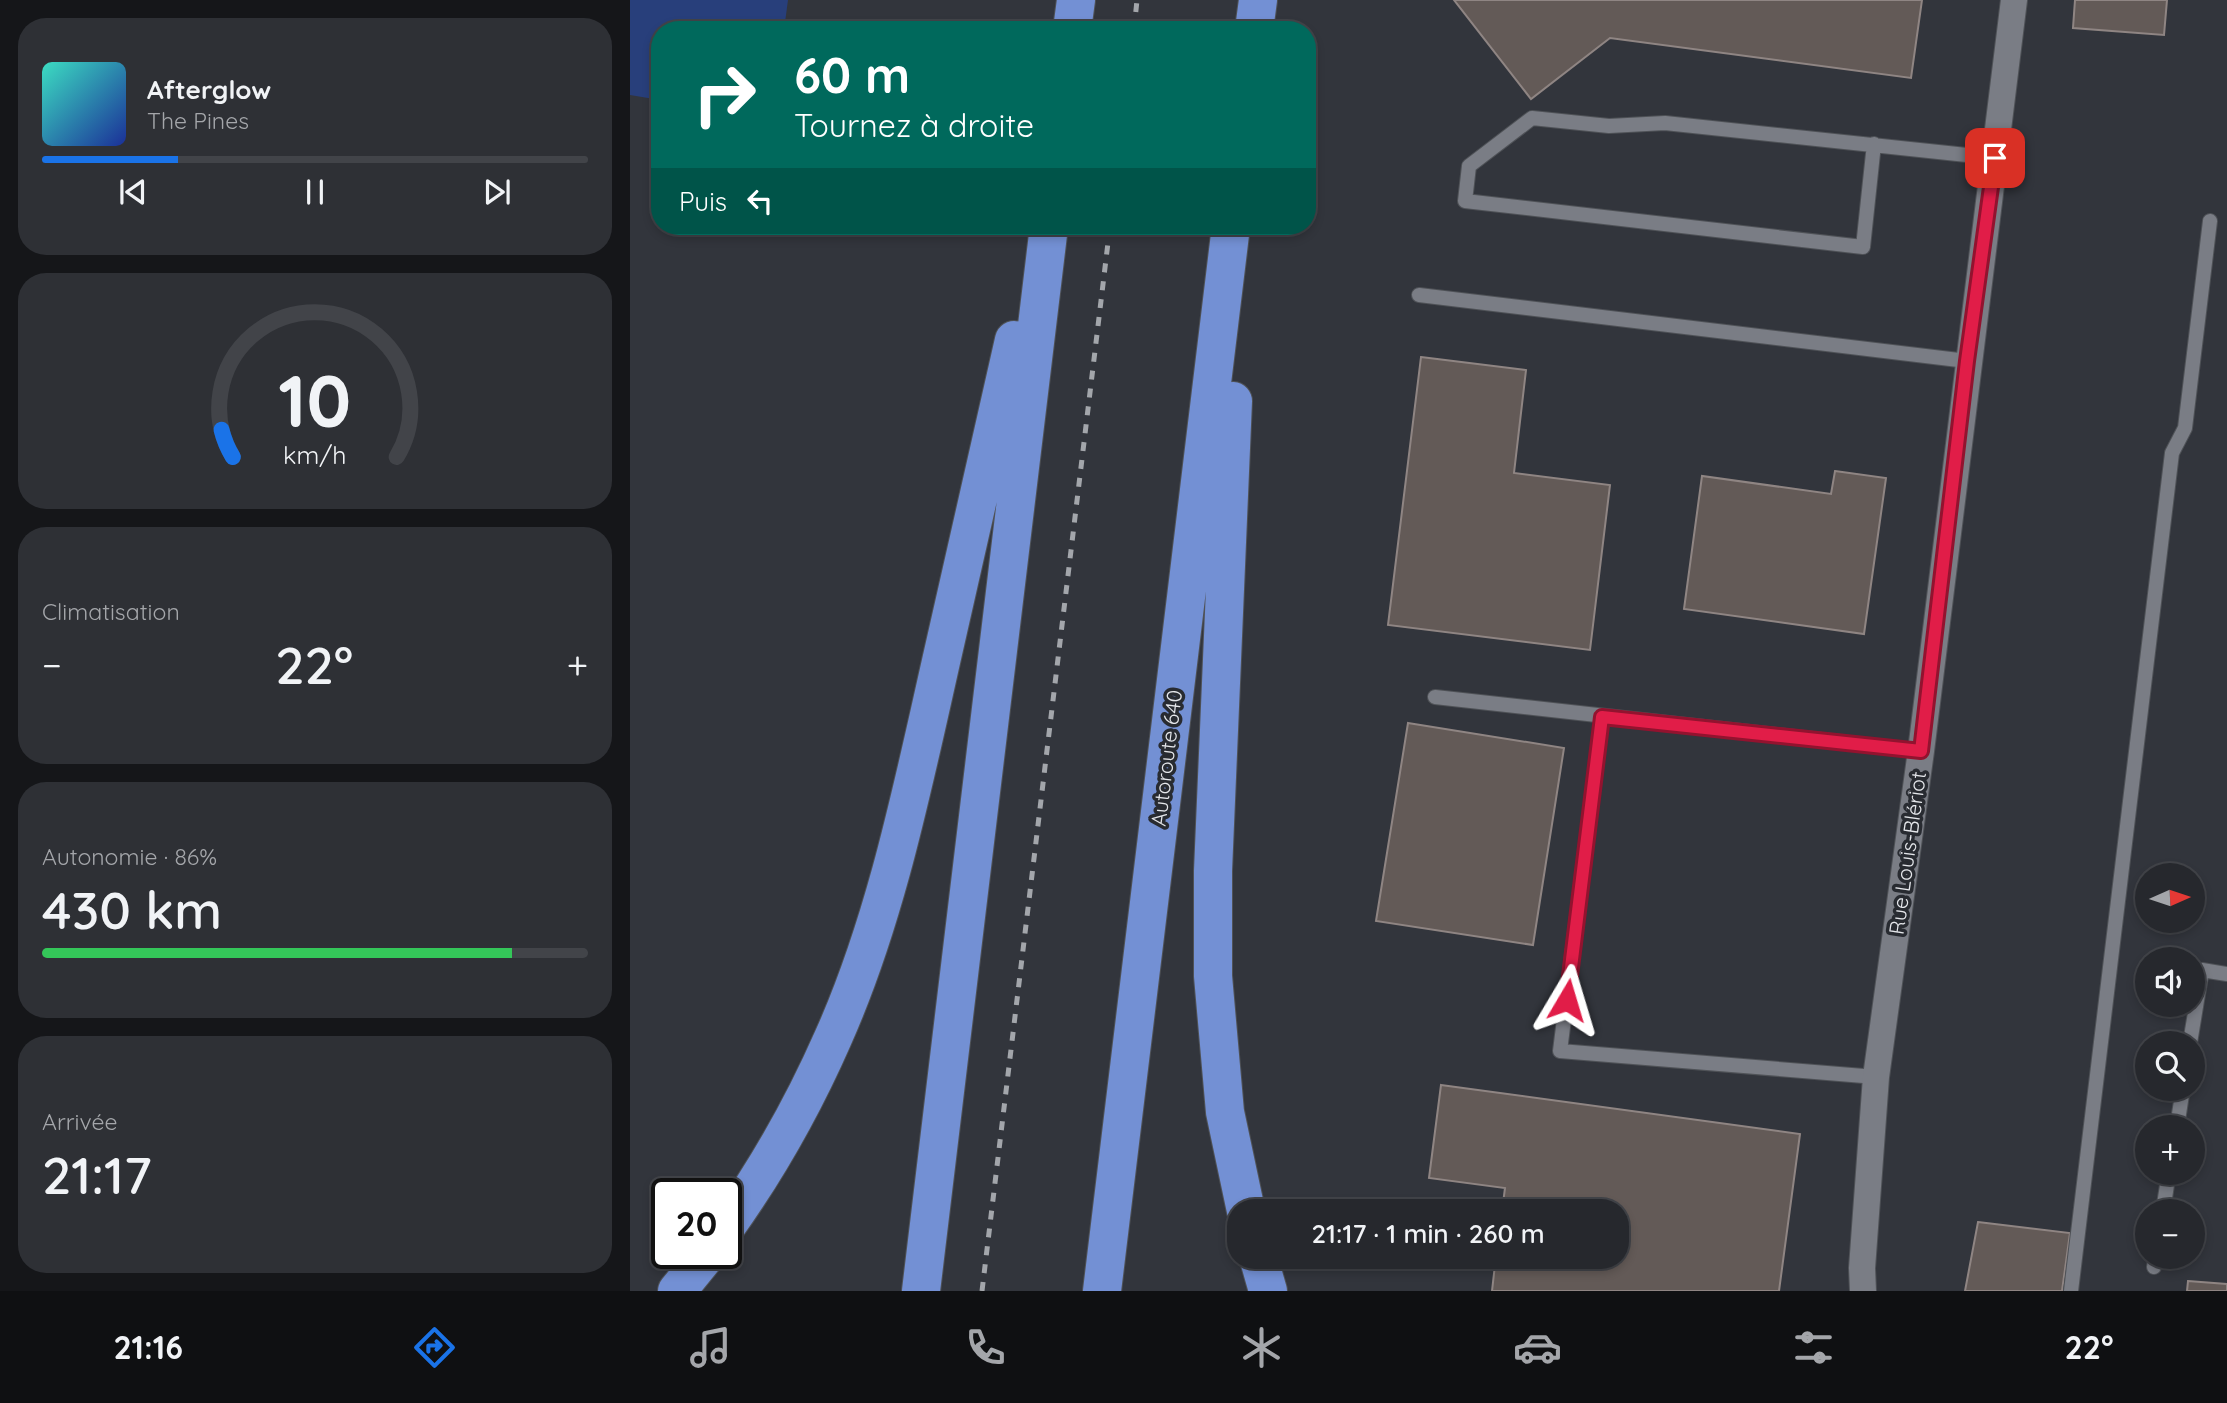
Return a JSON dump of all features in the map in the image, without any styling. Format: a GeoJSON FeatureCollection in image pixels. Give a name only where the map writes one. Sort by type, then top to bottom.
{"type":"FeatureCollection","features":[{"type":"Feature","properties":{"kind":"highway"},"geometry":{"type":"LineString","coordinates":[[1073,21],[1076,0]]}},
{"type":"Feature","properties":{"kind":"highway"},"geometry":{"type":"LineString","coordinates":[[1255,21],[1258,0]]}},
{"type":"Feature","properties":{"kind":"highway"},"geometry":{"type":"LineString","coordinates":[[742,1203],[766,1167],[816,1074],[834,1036],[866,950],[914,784],[1038,235]]}},
{"type":"Feature","properties":{"kind":"highway"},"geometry":{"type":"LineString","coordinates":[[921,1291],[1048,235]]}},
{"type":"Feature","properties":{"kind":"highway","name":"Autoroute 640"},"geometry":{"type":"LineString","coordinates":[[1102,1291],[1230,235]]}},
{"type":"Feature","properties":{"kind":"highway"},"geometry":{"type":"LineString","coordinates":[[1240,235],[1215,816],[1213,976],[1220,1072],[1231,1147],[1243,1199]]}},
{"type":"Feature","properties":{"kind":"highway"},"geometry":{"type":"LineString","coordinates":[[677,1291],[695,1269]]}},
{"type":"Feature","properties":{"kind":"highway"},"geometry":{"type":"LineString","coordinates":[[1262,1269],[1268,1291]]}},
{"type":"Feature","properties":{"kind":"street","name":"Rue Louis-Blériot"},"geometry":{"type":"LineString","coordinates":[[1863,1291],[1862,1268],[1876,1077],[1921,751],[1967,361],[2014,0]]}},
{"type":"Feature","properties":{"kind":"lane"},"geometry":{"type":"LineString","coordinates":[[1874,144],[1863,247],[1465,201],[1469,166],[1532,118],[1609,126],[1665,123],[1874,144],[1995,158]]}},
{"type":"Feature","properties":{"kind":"lane"},"geometry":{"type":"LineString","coordinates":[[2071,1291],[2172,453],[2185,428],[2210,221]]}},
{"type":"Feature","properties":{"kind":"lane"},"geometry":{"type":"LineString","coordinates":[[1419,295],[1967,361]]}},
{"type":"Feature","properties":{"kind":"lane"},"geometry":{"type":"LineString","coordinates":[[1436,697],[1921,751]]}},
{"type":"Feature","properties":{"kind":"lane"},"geometry":{"type":"LineString","coordinates":[[1602,717],[1560,1051],[1876,1077]]}},
{"type":"Feature","properties":{"kind":"lane"},"geometry":{"type":"LineString","coordinates":[[2192,1031],[2202,971],[2227,974]]}},
{"type":"Feature","properties":{"kind":"shaded area"},"geometry":{"type":"Polygon","coordinates":[[[630,0],[788,0],[785,21],[651,21],[651,98],[630,95],[630,0]]]}},
{"type":"Feature","properties":{"kind":"building"},"geometry":{"type":"Polygon","coordinates":[[[1454,0],[1922,0],[1911,78],[1610,38],[1531,99],[1454,0]]]}},
{"type":"Feature","properties":{"kind":"building"},"geometry":{"type":"Polygon","coordinates":[[[2075,0],[2167,0],[2164,35],[2073,28],[2075,0]]]}},
{"type":"Feature","properties":{"kind":"building"},"geometry":{"type":"Polygon","coordinates":[[[1421,357],[1526,370],[1514,473],[1610,485],[1590,650],[1388,625],[1421,357]]]}},
{"type":"Feature","properties":{"kind":"building"},"geometry":{"type":"Polygon","coordinates":[[[1835,471],[1886,478],[1864,634],[1684,609],[1702,476],[1831,494],[1835,471]]]}},
{"type":"Feature","properties":{"kind":"building"},"geometry":{"type":"Polygon","coordinates":[[[1408,723],[1564,748],[1533,945],[1376,921],[1408,723]]]}},
{"type":"Feature","properties":{"kind":"building"},"geometry":{"type":"Polygon","coordinates":[[[1441,1085],[1800,1134],[1779,1291],[1492,1291],[1495,1269],[1629,1269],[1629,1199],[1504,1199],[1505,1188],[1429,1178],[1441,1085]]]}},
{"type":"Feature","properties":{"kind":"building"},"geometry":{"type":"Polygon","coordinates":[[[1978,1222],[2070,1233],[2062,1291],[1965,1291],[1978,1222]]]}},
{"type":"Feature","properties":{"kind":"building"},"geometry":{"type":"Polygon","coordinates":[[[2188,1281],[2227,1284],[2227,1291],[2187,1291],[2188,1281]]]}},
{"type":"Feature","properties":{"kind":"railway"},"geometry":{"type":"LineString","coordinates":[[1135,21],[1137,0]]}},
{"type":"Feature","properties":{"kind":"railway"},"geometry":{"type":"LineString","coordinates":[[982,1291],[1109,235]]}},
{"type":"Feature","properties":{"kind":"route"},"geometry":{"type":"LineString","coordinates":[[1567,1000],[1602,717],[1921,751],[1967,361],[1995,158]]}}]}
